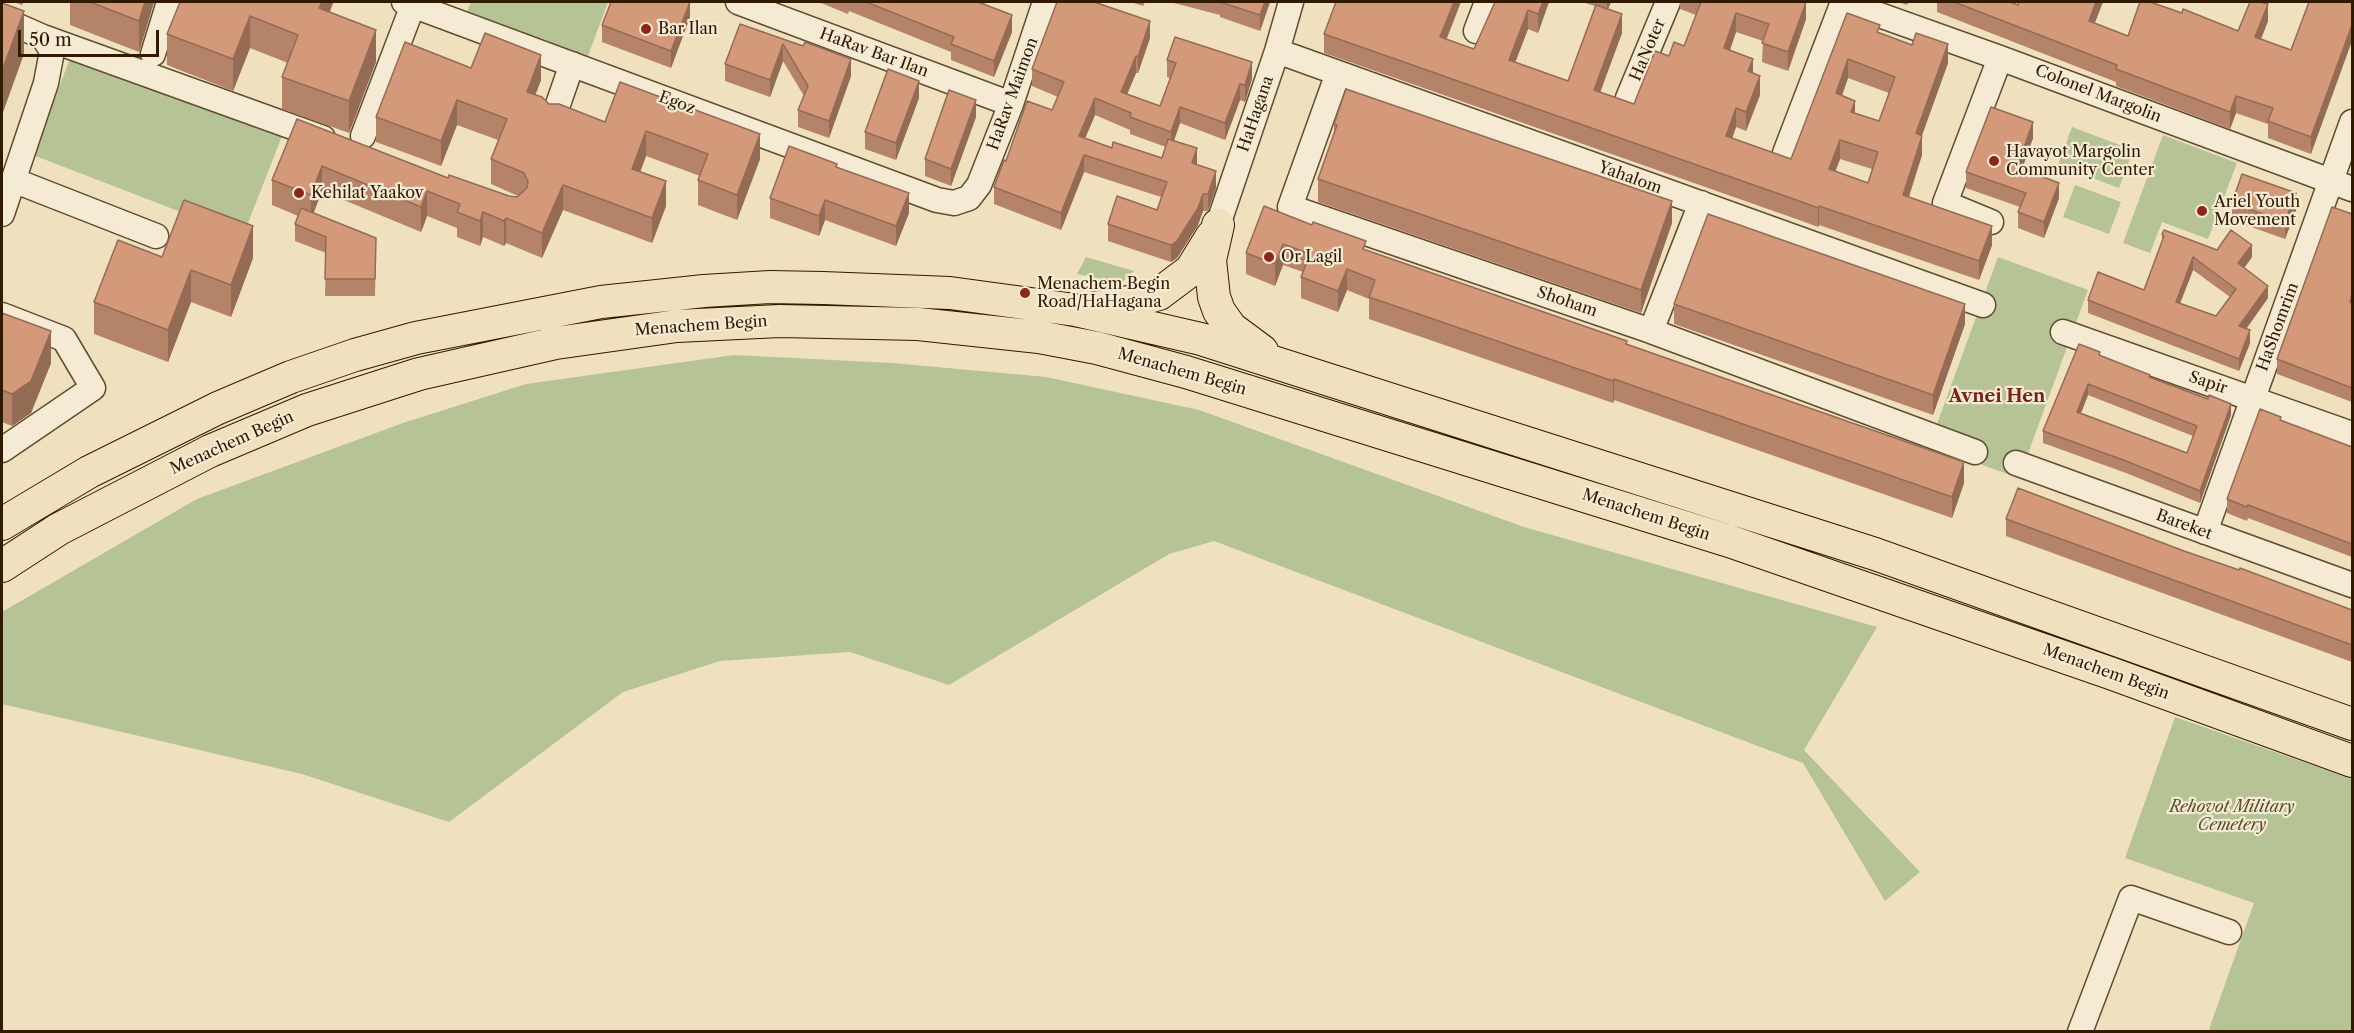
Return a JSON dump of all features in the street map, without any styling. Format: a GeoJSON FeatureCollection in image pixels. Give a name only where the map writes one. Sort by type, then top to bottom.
{"type":"FeatureCollection","features":[{"type":"Feature","properties":{"kind":"main road"},"geometry":{"type":"LineString","coordinates":[[1075,310],[1108,307],[1159,294],[1191,270],[1218,225]]}},
{"type":"Feature","properties":{"kind":"main road"},"geometry":{"type":"LineString","coordinates":[[1218,225],[1210,261],[1211,279],[1219,311],[1231,328],[1243,339],[1300,370]]}},
{"type":"Feature","properties":{"kind":"main road","name":"Menachem Begin"},"geometry":{"type":"LineString","coordinates":[[2,524],[45,497],[137,447],[218,408],[291,377],[355,355],[489,323],[601,302],[704,291],[770,287],[950,293],[1075,310],[1166,329],[1300,370],[1875,554],[2352,724]]}},
{"type":"Feature","properties":{"kind":"main road","name":"Menachem Begin"},"geometry":{"type":"LineString","coordinates":[[2,566],[59,529],[210,451],[307,410],[419,374],[556,343],[677,326],[780,321],[918,324],[1039,337],[1097,348],[1186,372],[1739,545],[2110,673],[2352,761]]}},
{"type":"Feature","properties":{"kind":"street"},"geometry":{"type":"LineString","coordinates":[[153,54],[169,2]]}},
{"type":"Feature","properties":{"kind":"street","name":"HaRav Bar Ilan"},"geometry":{"type":"LineString","coordinates":[[738,2],[1011,104]]}},
{"type":"Feature","properties":{"kind":"street","name":"HaRav Maimon"},"geometry":{"type":"LineString","coordinates":[[979,185],[1011,104],[1045,2]]}},
{"type":"Feature","properties":{"kind":"street","name":"HaHagana"},"geometry":{"type":"LineString","coordinates":[[1218,225],[1277,51],[1291,2]]}},
{"type":"Feature","properties":{"kind":"street"},"geometry":{"type":"LineString","coordinates":[[1476,31],[1487,2]]}},
{"type":"Feature","properties":{"kind":"street","name":"HaNoter"},"geometry":{"type":"LineString","coordinates":[[1628,98],[1668,2]]}},
{"type":"Feature","properties":{"kind":"street"},"geometry":{"type":"LineString","coordinates":[[1785,153],[1843,2]]}},
{"type":"Feature","properties":{"kind":"street","name":"Colonel Margolin"},"geometry":{"type":"LineString","coordinates":[[1843,2],[2000,57],[2341,185]]}},
{"type":"Feature","properties":{"kind":"street"},"geometry":{"type":"LineString","coordinates":[[2,20],[43,37],[366,146],[409,3]]}},
{"type":"Feature","properties":{"kind":"street","name":"Egoz"},"geometry":{"type":"LineString","coordinates":[[409,3],[937,200],[954,203],[969,198],[979,185]]}},
{"type":"Feature","properties":{"kind":"street"},"geometry":{"type":"LineString","coordinates":[[2,214],[46,83],[52,51],[43,37]]}},
{"type":"Feature","properties":{"kind":"street","name":"Yahalom"},"geometry":{"type":"LineString","coordinates":[[1277,51],[1983,305]]}},
{"type":"Feature","properties":{"kind":"street"},"geometry":{"type":"LineString","coordinates":[[1990,222],[1945,203],[2000,57]]}},
{"type":"Feature","properties":{"kind":"street"},"geometry":{"type":"LineString","coordinates":[[554,116],[572,64]]}},
{"type":"Feature","properties":{"kind":"street","name":"Shoham"},"geometry":{"type":"LineString","coordinates":[[1338,73],[1290,207],[1651,331],[1975,452]]}},
{"type":"Feature","properties":{"kind":"street","name":"HaShomrim"},"geometry":{"type":"LineString","coordinates":[[2205,532],[2252,399],[2341,185],[2352,122]]}},
{"type":"Feature","properties":{"kind":"street"},"geometry":{"type":"LineString","coordinates":[[14,180],[156,236]]}},
{"type":"Feature","properties":{"kind":"street"},"geometry":{"type":"LineString","coordinates":[[1651,331],[1701,203]]}},
{"type":"Feature","properties":{"kind":"street"},"geometry":{"type":"LineString","coordinates":[[2,315],[64,339],[93,388],[2,450]]}},
{"type":"Feature","properties":{"kind":"street","name":"Sapir"},"geometry":{"type":"LineString","coordinates":[[2063,332],[2352,434]]}},
{"type":"Feature","properties":{"kind":"street","name":"Bareket"},"geometry":{"type":"LineString","coordinates":[[2016,463],[2352,585]]}},
{"type":"Feature","properties":{"kind":"street"},"geometry":{"type":"LineString","coordinates":[[2080,1032],[2132,898],[2229,932]]}},
{"type":"Feature","properties":{"kind":"green space"},"geometry":{"type":"Polygon","coordinates":[[[471,2],[608,2],[585,64],[464,20],[471,2]]]}},
{"type":"Feature","properties":{"kind":"green space"},"geometry":{"type":"Polygon","coordinates":[[[76,43],[287,123],[243,236],[33,155],[76,43]]]}},
{"type":"Feature","properties":{"kind":"green space"},"geometry":{"type":"Polygon","coordinates":[[[2072,127],[2133,150],[2119,188],[2058,165],[2072,127]]]}},
{"type":"Feature","properties":{"kind":"green space"},"geometry":{"type":"Polygon","coordinates":[[[2163,135],[2237,163],[2208,239],[2162,222],[2150,253],[2123,243],[2163,135]]]}},
{"type":"Feature","properties":{"kind":"green space"},"geometry":{"type":"Polygon","coordinates":[[[2075,185],[2121,202],[2109,234],[2063,217],[2075,185]]]}},
{"type":"Feature","properties":{"kind":"green space"},"geometry":{"type":"Polygon","coordinates":[[[1086,257],[1134,271],[1121,283],[1077,274],[1086,257]]]}},
{"type":"Feature","properties":{"kind":"green space"},"geometry":{"type":"Polygon","coordinates":[[[1998,257],[2088,290],[2019,478],[1929,446],[1998,257]]]}},
{"type":"Feature","properties":{"kind":"green space"},"geometry":{"type":"Polygon","coordinates":[[[734,355],[892,363],[1046,377],[1199,410],[1524,527],[1877,627],[1804,750],[1920,872],[1885,901],[1803,763],[1214,541],[1169,554],[949,685],[850,652],[720,661],[623,692],[449,822],[302,774],[2,704],[2,612],[197,499],[403,423],[526,384],[734,355]]]}},
{"type":"Feature","properties":{"kind":"green space","name":"Rehovot Military Cemetery"},"geometry":{"type":"Polygon","coordinates":[[[2175,717],[2352,779],[2352,1031],[2215,1032],[2209,1029],[2254,903],[2125,858],[2175,717]]]}},
{"type":"Feature","properties":{"kind":"building"},"geometry":{"type":"Polygon","coordinates":[[[90,2],[145,2],[139,21],[90,2]]]}},
{"type":"Feature","properties":{"kind":"building"},"geometry":{"type":"Polygon","coordinates":[[[180,2],[322,2],[319,8],[376,30],[349,101],[282,77],[298,35],[250,16],[233,59],[167,34],[180,2]]]}},
{"type":"Feature","properties":{"kind":"building","name":"Bar Ilan"},"geometry":{"type":"Polygon","coordinates":[[[611,2],[690,2],[671,51],[602,25],[611,2]]]}},
{"type":"Feature","properties":{"kind":"building"},"geometry":{"type":"Polygon","coordinates":[[[866,2],[978,2],[1012,15],[994,61],[951,44],[954,37],[866,2]]]}},
{"type":"Feature","properties":{"kind":"building"},"geometry":{"type":"Polygon","coordinates":[[[1057,2],[1094,2],[1150,21],[1138,57],[1136,56],[1121,92],[1160,106],[1176,63],[1167,60],[1175,37],[1252,62],[1245,85],[1240,84],[1225,123],[1180,107],[1171,132],[1130,117],[1131,113],[1095,98],[1079,136],[1112,148],[1113,142],[1162,158],[1168,139],[1197,148],[1192,163],[1216,171],[1208,194],[1203,194],[1198,208],[1177,241],[1171,245],[1108,224],[1117,196],[1157,210],[1167,182],[1084,155],[1061,213],[994,187],[1004,160],[1006,161],[1027,101],[1052,110],[1064,82],[1032,69],[1057,2]]]}},
{"type":"Feature","properties":{"kind":"building"},"geometry":{"type":"Polygon","coordinates":[[[1220,2],[1265,2],[1260,15],[1220,2]]]}},
{"type":"Feature","properties":{"kind":"building"},"geometry":{"type":"Polygon","coordinates":[[[1336,2],[1454,2],[1440,37],[1474,49],[1495,2],[1543,2],[1538,14],[1528,10],[1509,60],[1568,81],[1596,5],[1622,14],[1594,90],[1634,104],[1655,51],[1669,56],[1674,42],[1684,46],[1701,2],[1806,2],[1788,52],[1762,43],[1769,24],[1736,13],[1724,48],[1753,59],[1748,71],[1760,76],[1746,112],[1736,108],[1726,136],[1791,159],[1847,13],[1880,25],[1877,32],[1912,45],[1916,33],[1948,44],[1916,133],[1922,136],[1903,195],[1992,226],[1979,261],[1819,206],[1818,208],[1324,34],[1336,2]],[[1848,59],[1836,93],[1855,101],[1851,112],[1879,121],[1895,77],[1848,59]],[[1840,140],[1829,169],[1868,183],[1878,152],[1840,140]]]}},
{"type":"Feature","properties":{"kind":"building"},"geometry":{"type":"Polygon","coordinates":[[[1954,2],[2010,2],[2018,5],[2019,2],[2096,2],[2089,21],[2128,36],[2140,2],[2150,2],[2182,13],[2183,9],[2238,31],[2250,2],[2260,2],[2268,4],[2255,37],[2291,50],[2309,2],[2352,2],[2352,25],[2311,137],[2268,121],[2273,108],[2236,96],[2230,112],[2116,69],[2117,65],[1954,2]]]}},
{"type":"Feature","properties":{"kind":"building"},"geometry":{"type":"Polygon","coordinates":[[[2,3],[24,11],[2,71],[2,3]]]}},
{"type":"Feature","properties":{"kind":"building"},"geometry":{"type":"Polygon","coordinates":[[[740,24],[803,46],[805,42],[851,59],[829,121],[798,110],[808,86],[783,44],[770,80],[725,64],[740,24]]]}},
{"type":"Feature","properties":{"kind":"building"},"geometry":{"type":"Polygon","coordinates":[[[485,33],[541,55],[527,92],[542,97],[549,104],[559,104],[605,122],[620,82],[760,134],[737,195],[698,180],[708,154],[646,131],[632,169],[666,181],[652,218],[563,185],[542,233],[506,218],[504,221],[483,212],[480,221],[457,212],[460,204],[427,191],[421,207],[322,166],[311,195],[272,180],[297,119],[448,178],[449,175],[517,197],[527,188],[528,181],[524,173],[491,159],[507,119],[457,100],[441,141],[376,117],[405,42],[471,68],[485,33]]]}},
{"type":"Feature","properties":{"kind":"building"},"geometry":{"type":"Polygon","coordinates":[[[888,69],[919,81],[896,143],[865,132],[888,69]]]}},
{"type":"Feature","properties":{"kind":"building"},"geometry":{"type":"Polygon","coordinates":[[[1346,89],[1672,201],[1641,290],[1318,179],[1337,125],[1334,124],[1346,89]]]}},
{"type":"Feature","properties":{"kind":"building"},"geometry":{"type":"Polygon","coordinates":[[[949,90],[976,100],[951,169],[925,159],[949,90]]]}},
{"type":"Feature","properties":{"kind":"building"},"geometry":{"type":"Polygon","coordinates":[[[1991,107],[2033,122],[2017,167],[2059,183],[2044,222],[2018,212],[2026,193],[1966,172],[1991,107]]]}},
{"type":"Feature","properties":{"kind":"building"},"geometry":{"type":"Polygon","coordinates":[[[789,146],[837,164],[836,167],[909,193],[896,226],[825,200],[819,216],[770,198],[789,146]]]}},
{"type":"Feature","properties":{"kind":"building"},"geometry":{"type":"Polygon","coordinates":[[[2242,174],[2296,193],[2285,222],[2232,203],[2242,174]]]}},
{"type":"Feature","properties":{"kind":"building"},"geometry":{"type":"Polygon","coordinates":[[[184,200],[253,226],[231,285],[191,270],[168,330],[94,302],[118,240],[162,257],[184,200]]]}},
{"type":"Feature","properties":{"kind":"building"},"geometry":{"type":"Polygon","coordinates":[[[1264,206],[1312,225],[1313,222],[1366,241],[1363,249],[1964,462],[1952,497],[1614,379],[1613,381],[1369,297],[1375,280],[1347,269],[1338,291],[1301,277],[1310,254],[1283,244],[1275,264],[1246,253],[1264,206]]]}},
{"type":"Feature","properties":{"kind":"building"},"geometry":{"type":"Polygon","coordinates":[[[2332,207],[2352,214],[2352,295],[2350,302],[2352,303],[2352,388],[2277,359],[2332,207]]]}},
{"type":"Feature","properties":{"kind":"building"},"geometry":{"type":"Polygon","coordinates":[[[301,208],[376,238],[375,279],[325,279],[326,237],[295,224],[301,208]]]}},
{"type":"Feature","properties":{"kind":"building"},"geometry":{"type":"Polygon","coordinates":[[[1708,214],[1965,304],[1933,395],[1674,304],[1708,214]]]}},
{"type":"Feature","properties":{"kind":"building"},"geometry":{"type":"Polygon","coordinates":[[[2164,230],[2217,250],[2231,230],[2252,245],[2238,263],[2268,286],[2239,326],[2250,330],[2239,359],[2088,300],[2098,272],[2144,290],[2164,236],[2162,234],[2164,230]],[[2193,257],[2176,302],[2216,316],[2236,289],[2193,257]]]}},
{"type":"Feature","properties":{"kind":"building"},"geometry":{"type":"Polygon","coordinates":[[[2,313],[51,331],[31,381],[12,394],[2,390],[2,313]]]}},
{"type":"Feature","properties":{"kind":"building"},"geometry":{"type":"Polygon","coordinates":[[[2079,344],[2100,352],[2099,355],[2150,375],[2149,377],[2208,399],[2209,395],[2231,404],[2200,491],[2043,431],[2079,344]],[[2088,384],[2077,412],[2187,453],[2197,426],[2088,384]]]}},
{"type":"Feature","properties":{"kind":"building"},"geometry":{"type":"Polygon","coordinates":[[[2260,409],[2281,417],[2280,420],[2352,447],[2352,544],[2227,499],[2260,409]]]}},
{"type":"Feature","properties":{"kind":"building"},"geometry":{"type":"Polygon","coordinates":[[[2018,488],[2184,551],[2239,570],[2240,568],[2352,610],[2352,645],[2006,519],[2018,488]]]}},
{"type":"Feature","properties":{"kind":"place","name":"Bar Ilan"},"geometry":{"type":"Point","coordinates":[646,29]}},
{"type":"Feature","properties":{"kind":"place","name":"Havayot Margolin Community Center"},"geometry":{"type":"Point","coordinates":[1994,161]}},
{"type":"Feature","properties":{"kind":"place","name":"Kehilat Yaakov"},"geometry":{"type":"Point","coordinates":[299,193]}},
{"type":"Feature","properties":{"kind":"place","name":"Ariel Youth Movement"},"geometry":{"type":"Point","coordinates":[2202,211]}},
{"type":"Feature","properties":{"kind":"place","name":"Or Lagil"},"geometry":{"type":"Point","coordinates":[1269,257]}},
{"type":"Feature","properties":{"kind":"place","name":"Menachem Begin Road/HaHagana"},"geometry":{"type":"Point","coordinates":[1025,293]}},
{"type":"Feature","properties":{"kind":"district","name":"Avnei Hen"},"geometry":{"type":"Point","coordinates":[1997,397]}}]}
